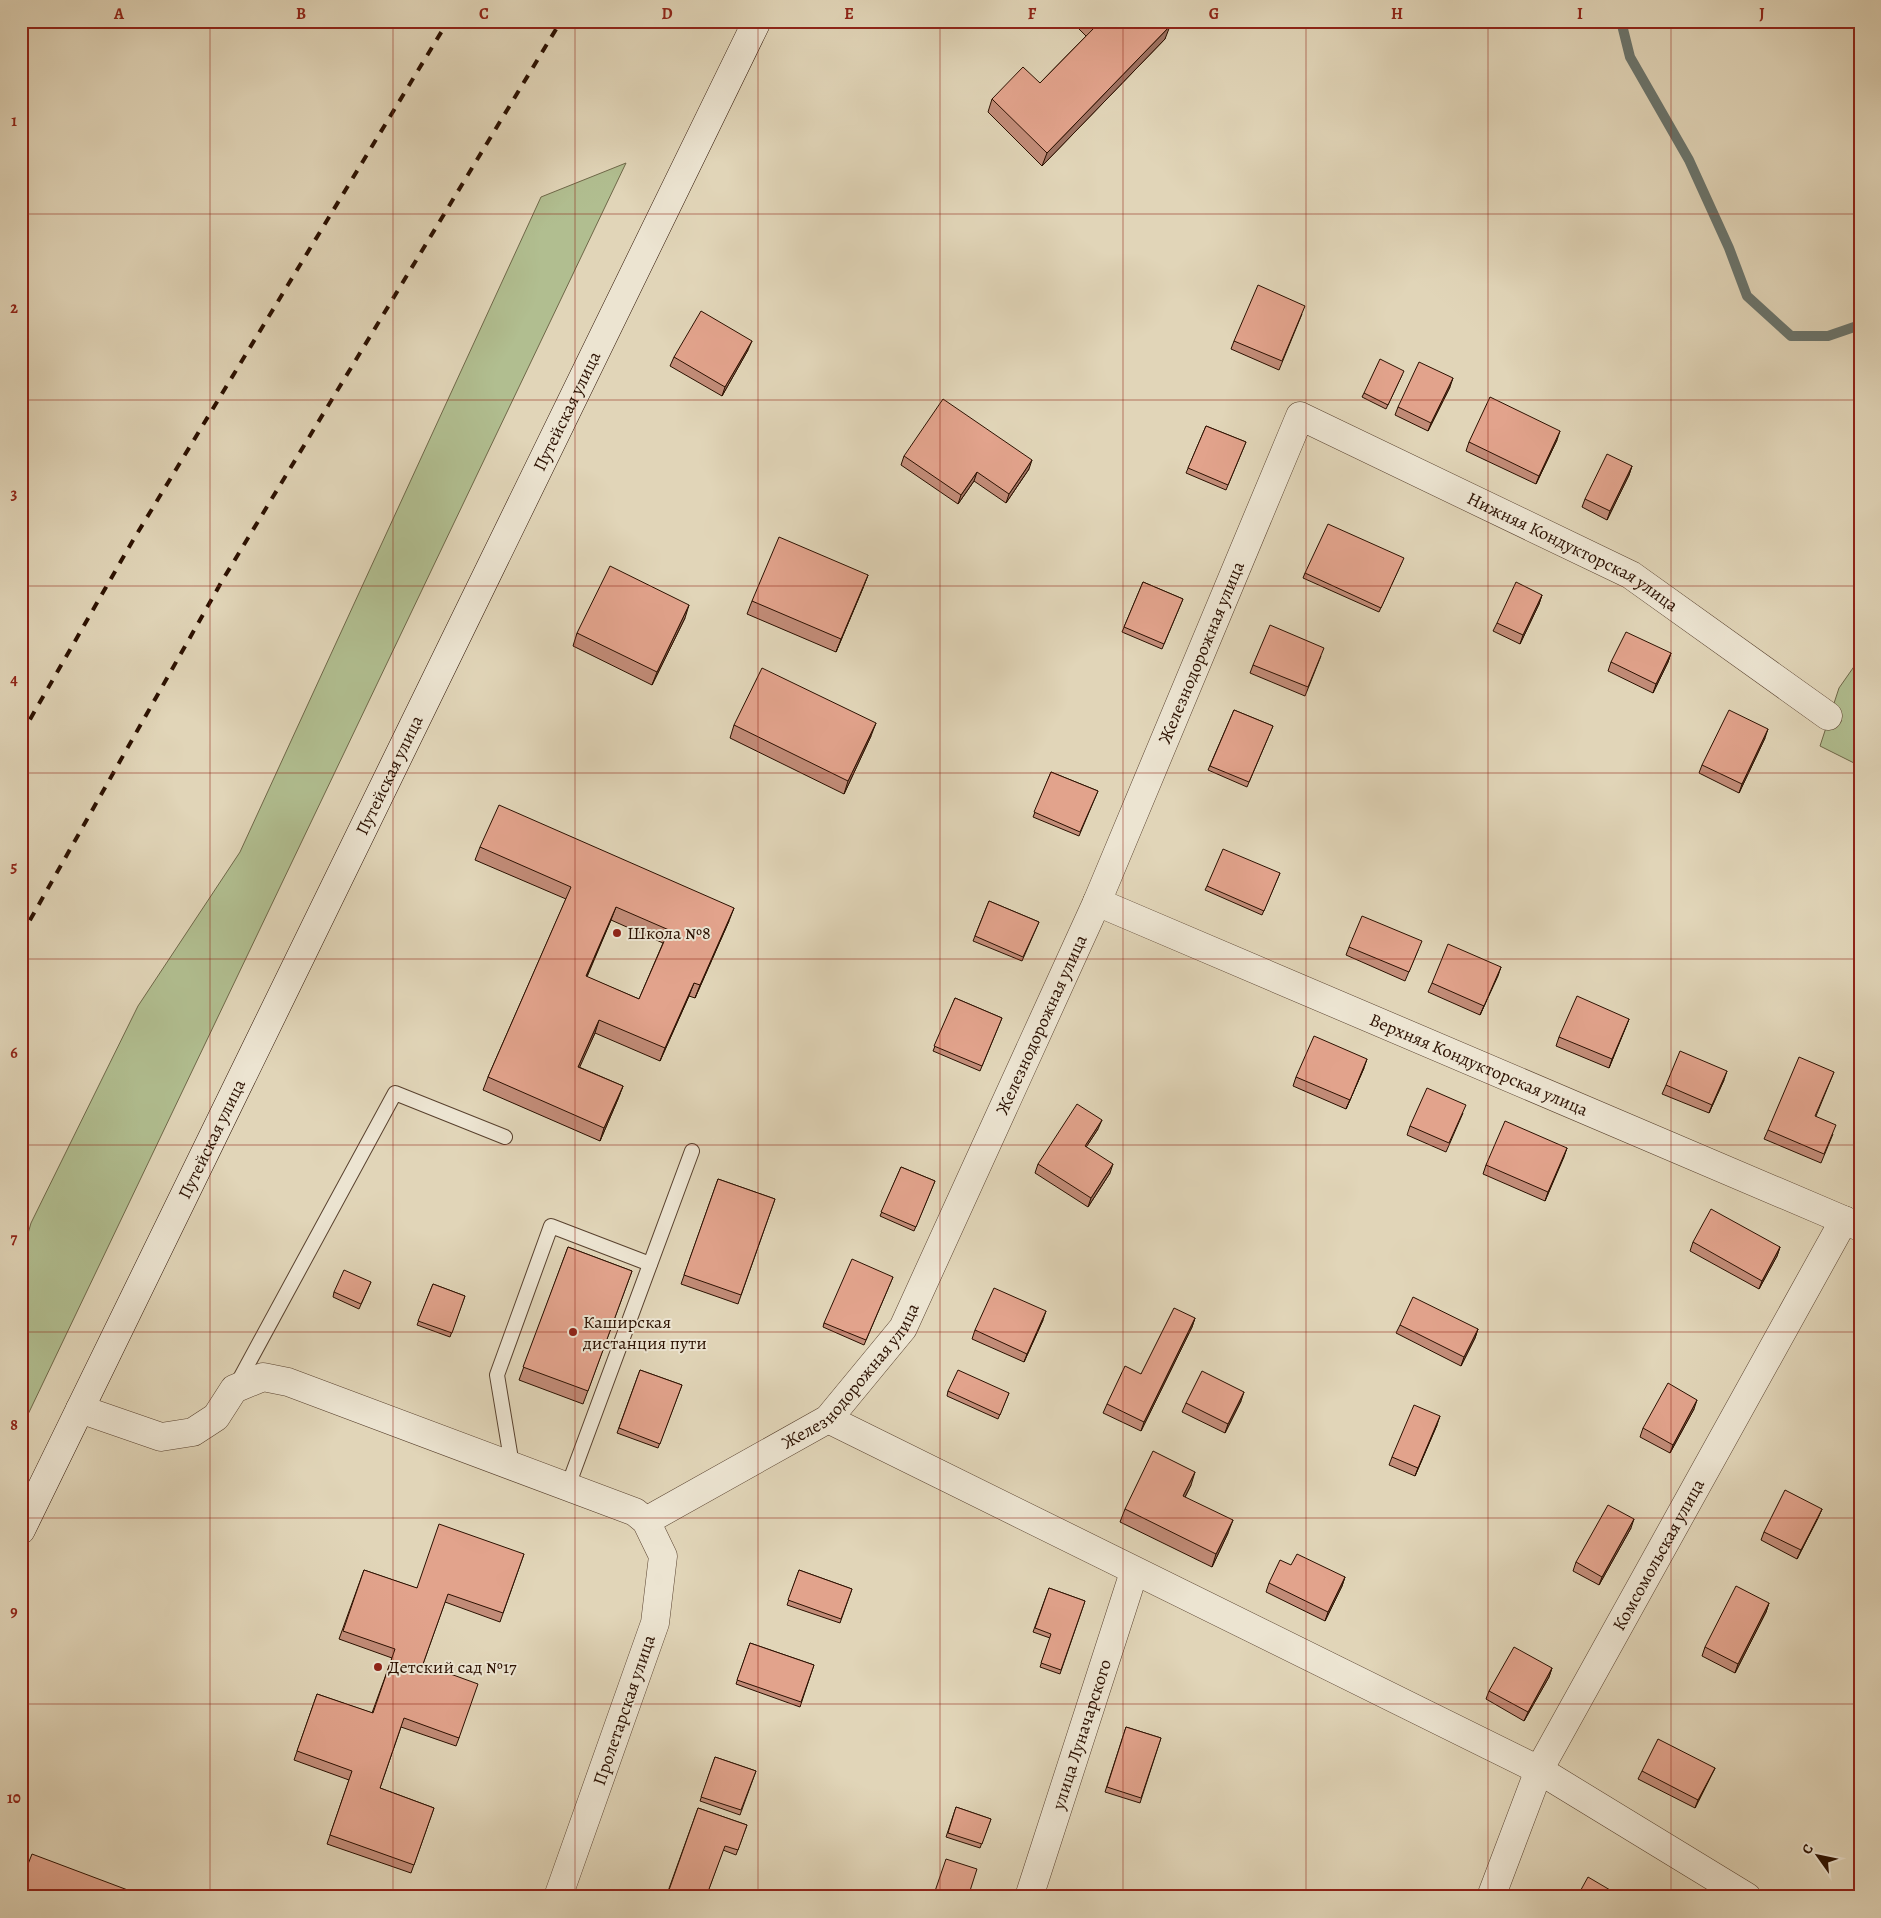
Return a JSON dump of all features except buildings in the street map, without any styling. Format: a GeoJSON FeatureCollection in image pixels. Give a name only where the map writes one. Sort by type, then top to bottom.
{"type":"FeatureCollection","features":[{"type":"Feature","properties":{"kind":"street","name":"Путейская улица"},"geometry":{"type":"LineString","coordinates":[[21,1530],[757,21]]}},
{"type":"Feature","properties":{"kind":"street","name":"Нижняя Кондукторская улица"},"geometry":{"type":"LineString","coordinates":[[1300,416],[1631,575],[1828,716]]}},
{"type":"Feature","properties":{"kind":"street","name":"Железнодорожная улица"},"geometry":{"type":"LineString","coordinates":[[646,1521],[828,1419],[903,1328],[1098,902],[1300,416]]}},
{"type":"Feature","properties":{"kind":"street","name":"Верхняя Кондукторская улица"},"geometry":{"type":"LineString","coordinates":[[1098,902],[1852,1224]]}},
{"type":"Feature","properties":{"kind":"street","name":"Комсомольская улица"},"geometry":{"type":"LineString","coordinates":[[1491,1897],[1539,1770],[1852,1224]]}},
{"type":"Feature","properties":{"kind":"street"},"geometry":{"type":"LineString","coordinates":[[80,1409],[161,1437],[193,1432],[216,1417],[234,1389],[263,1377],[288,1382],[568,1486],[635,1512],[646,1521]]}},
{"type":"Feature","properties":{"kind":"street"},"geometry":{"type":"LineString","coordinates":[[828,1419],[1134,1572],[1539,1770],[1747,1897]]}},
{"type":"Feature","properties":{"kind":"street","name":"Пролетарская улица"},"geometry":{"type":"LineString","coordinates":[[558,1897],[655,1623],[664,1556],[646,1521]]}},
{"type":"Feature","properties":{"kind":"street","name":"улица Луначарского"},"geometry":{"type":"LineString","coordinates":[[1029,1897],[1134,1572]]}},
{"type":"Feature","properties":{"kind":"lane"},"geometry":{"type":"LineString","coordinates":[[234,1389],[395,1093],[505,1137]]}},
{"type":"Feature","properties":{"kind":"lane"},"geometry":{"type":"LineString","coordinates":[[568,1486],[692,1151]]}},
{"type":"Feature","properties":{"kind":"lane"},"geometry":{"type":"LineString","coordinates":[[512,1465],[496,1375],[552,1226],[650,1264]]}},
{"type":"Feature","properties":{"kind":"green space"},"geometry":{"type":"Polygon","coordinates":[[[626,163],[21,1429],[21,1258],[31,1223],[138,1006],[240,852],[541,197],[626,163]]]}},
{"type":"Feature","properties":{"kind":"green space"},"geometry":{"type":"Polygon","coordinates":[[[1860,658],[1860,766],[1820,746],[1839,688],[1860,658]]]}},
{"type":"Feature","properties":{"kind":"waterway"},"geometry":{"type":"LineString","coordinates":[[1621,21],[1630,57],[1689,160],[1729,248],[1747,296],[1791,336],[1828,336],[1860,325]]}},
{"type":"Feature","properties":{"kind":"railway"},"geometry":{"type":"LineString","coordinates":[[21,735],[132,542],[448,21]]}},
{"type":"Feature","properties":{"kind":"railway"},"geometry":{"type":"LineString","coordinates":[[21,936],[222,581],[561,21]]}},
{"type":"Feature","properties":{"kind":"place","name":"Школа №8"},"geometry":{"type":"Point","coordinates":[617,933]}},
{"type":"Feature","properties":{"kind":"place","name":"Каширская дистанция пути"},"geometry":{"type":"Point","coordinates":[573,1332]}},
{"type":"Feature","properties":{"kind":"place","name":"Детский сад №17"},"geometry":{"type":"Point","coordinates":[378,1667]}}]}
